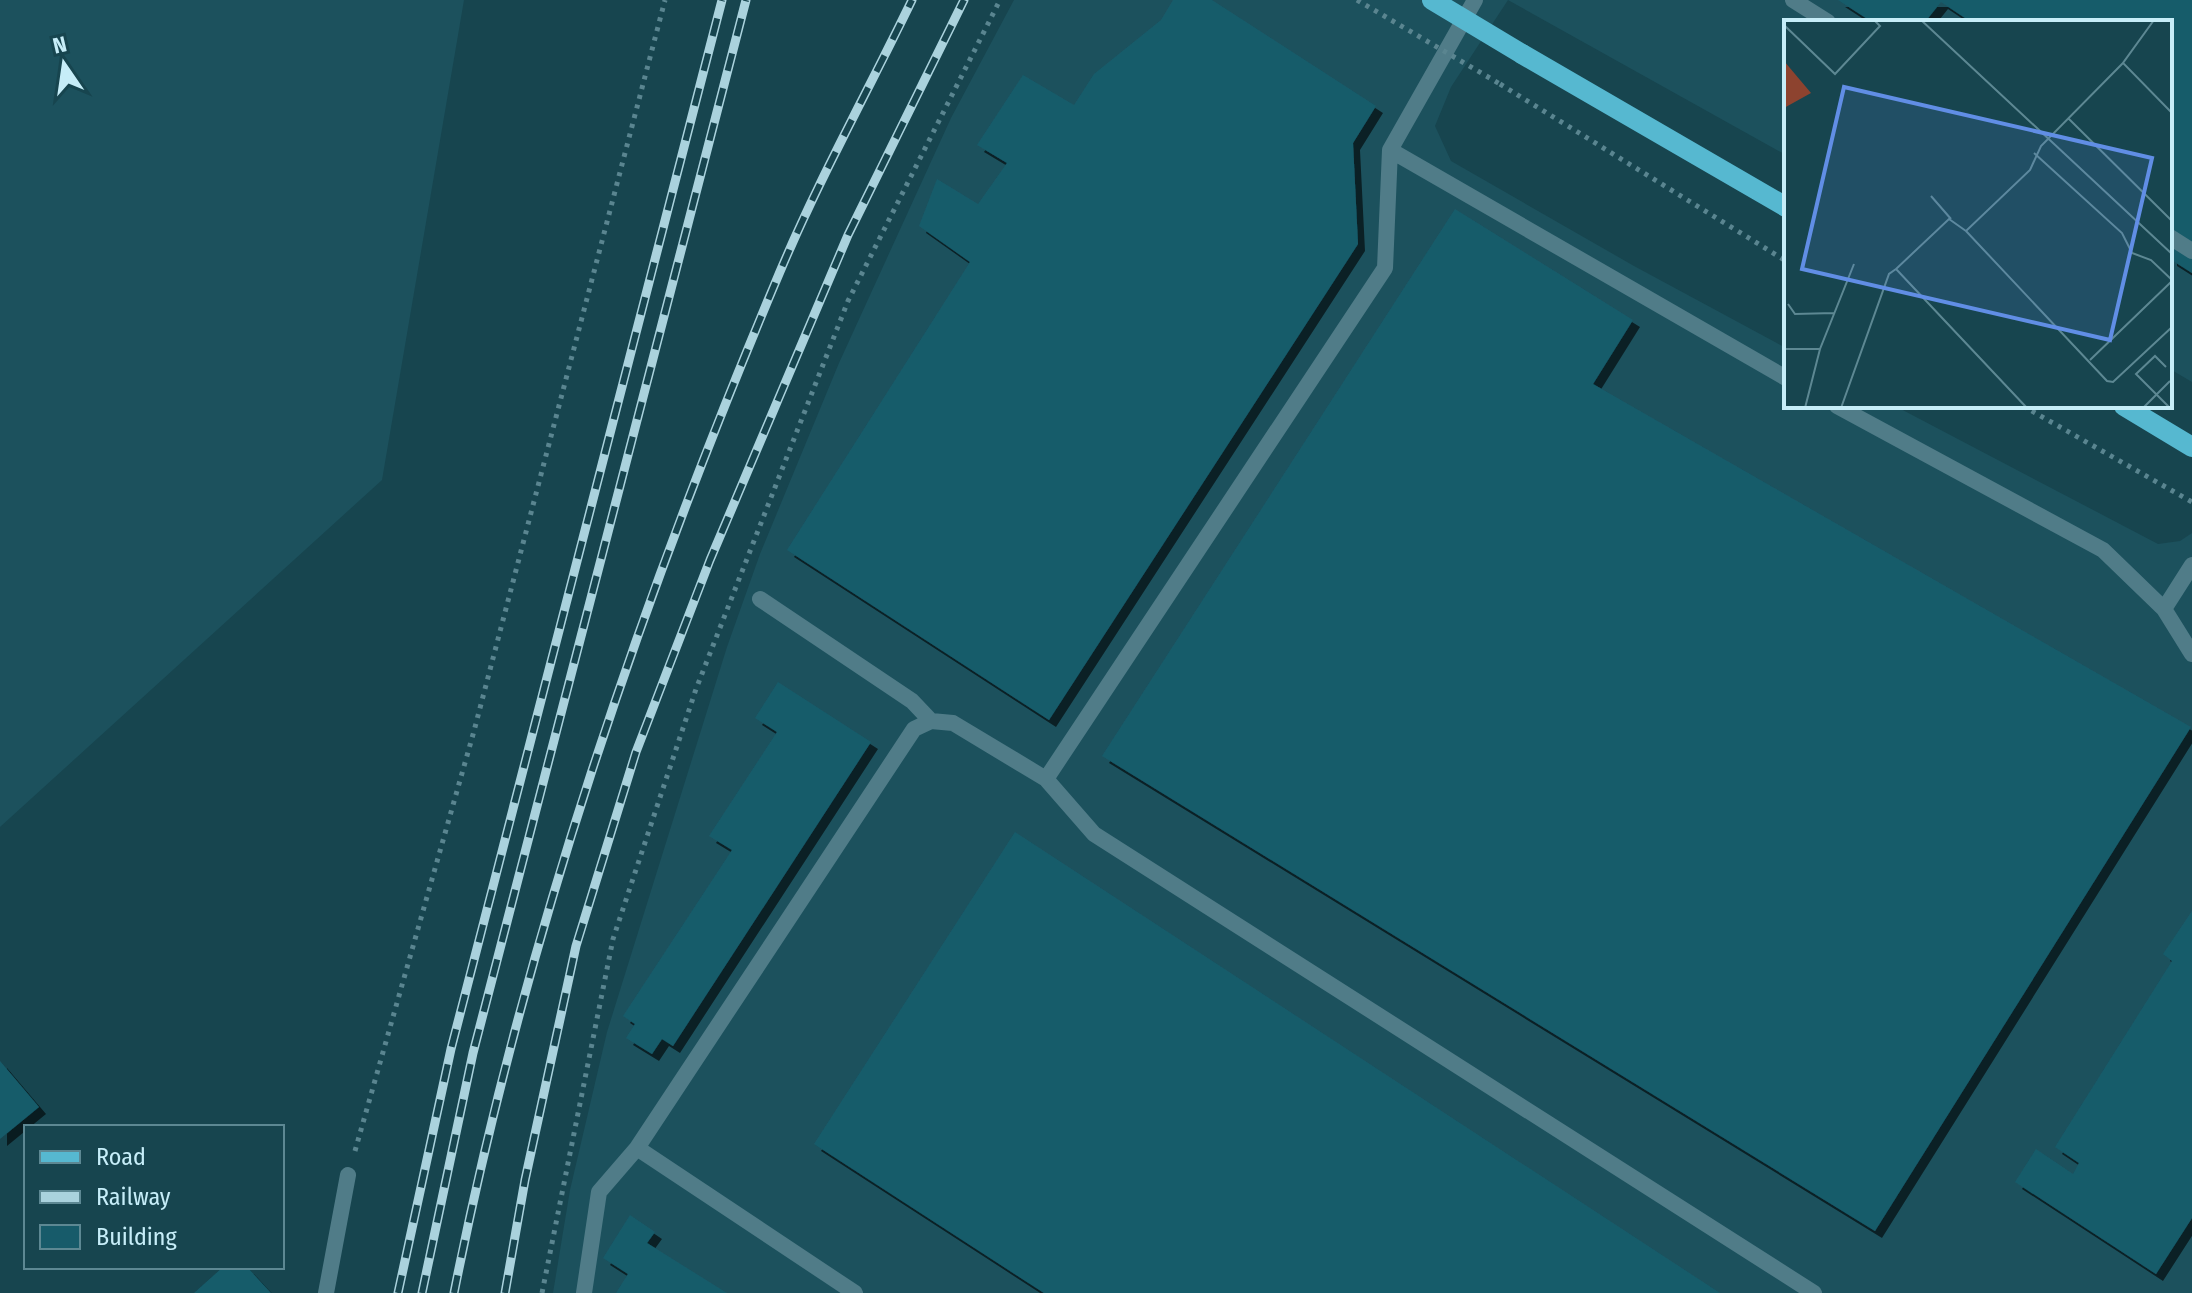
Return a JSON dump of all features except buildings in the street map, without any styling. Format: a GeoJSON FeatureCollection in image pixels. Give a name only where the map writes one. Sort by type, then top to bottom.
{"type":"FeatureCollection","features":[{"type":"Feature","properties":{"kind":"main road"},"geometry":{"type":"LineString","coordinates":[[1432,0],[1784,206]]}},
{"type":"Feature","properties":{"kind":"main road"},"geometry":{"type":"LineString","coordinates":[[2127,408],[2192,447]]}},
{"type":"Feature","properties":{"kind":"street"},"geometry":{"type":"LineString","coordinates":[[1046,779],[1385,268],[1390,150],[1422,88],[1475,0]]}},
{"type":"Feature","properties":{"kind":"street"},"geometry":{"type":"LineString","coordinates":[[1793,0],[1825,20]]}},
{"type":"Feature","properties":{"kind":"street"},"geometry":{"type":"LineString","coordinates":[[1390,150],[1784,377]]}},
{"type":"Feature","properties":{"kind":"street"},"geometry":{"type":"LineString","coordinates":[[2172,238],[2192,251]]}},
{"type":"Feature","properties":{"kind":"street"},"geometry":{"type":"LineString","coordinates":[[1841,408],[2103,550],[2164,609],[2192,654]]}},
{"type":"Feature","properties":{"kind":"street"},"geometry":{"type":"LineString","coordinates":[[2164,609],[2192,565]]}},
{"type":"Feature","properties":{"kind":"street"},"geometry":{"type":"LineString","coordinates":[[760,599],[912,701],[931,721]]}},
{"type":"Feature","properties":{"kind":"street"},"geometry":{"type":"LineString","coordinates":[[584,1293],[599,1192],[637,1148],[914,729],[931,721],[953,723],[1046,779],[1094,834],[1814,1293]]}},
{"type":"Feature","properties":{"kind":"street"},"geometry":{"type":"LineString","coordinates":[[637,1148],[855,1293]]}},
{"type":"Feature","properties":{"kind":"street"},"geometry":{"type":"LineString","coordinates":[[326,1293],[348,1175]]}},
{"type":"Feature","properties":{"kind":"path"},"geometry":{"type":"LineString","coordinates":[[348,1175],[474,731],[665,0]]}},
{"type":"Feature","properties":{"kind":"path"},"geometry":{"type":"LineString","coordinates":[[542,1293],[613,939],[696,689],[848,301],[1000,0]]}},
{"type":"Feature","properties":{"kind":"path"},"geometry":{"type":"LineString","coordinates":[[1357,0],[1500,84],[1784,260]]}},
{"type":"Feature","properties":{"kind":"path"},"geometry":{"type":"LineString","coordinates":[[2027,408],[2192,502]]}},
{"type":"Feature","properties":{"kind":"shaded area"},"geometry":{"type":"Polygon","coordinates":[[[0,0],[464,0],[382,480],[0,827],[0,0]]]}},
{"type":"Feature","properties":{"kind":"shaded area"},"geometry":{"type":"Polygon","coordinates":[[[1014,0],[1508,0],[1451,87],[1435,126],[1451,161],[1634,266],[1784,347],[1784,408],[1899,408],[2158,544],[2180,541],[2192,533],[2192,1293],[553,1293],[570,1190],[607,1032],[727,647],[760,554],[839,363],[951,118],[1014,0]]]}},
{"type":"Feature","properties":{"kind":"shaded area"},"geometry":{"type":"Polygon","coordinates":[[[1508,0],[2192,0],[2192,382],[2172,370],[2172,20],[1784,20],[1784,154],[1508,0]]]}},
{"type":"Feature","properties":{"kind":"railway"},"geometry":{"type":"LineString","coordinates":[[398,1293],[451,1049],[722,0]]}},
{"type":"Feature","properties":{"kind":"railway"},"geometry":{"type":"LineString","coordinates":[[422,1293],[473,1053],[746,0]]}},
{"type":"Feature","properties":{"kind":"railway"},"geometry":{"type":"LineString","coordinates":[[454,1293],[482,1162],[515,1032],[551,903],[634,648],[679,523],[794,239],[912,0]]}},
{"type":"Feature","properties":{"kind":"railway"},"geometry":{"type":"LineString","coordinates":[[505,1293],[525,1180],[576,946],[636,752],[710,560],[848,235],[964,0]]}}]}
